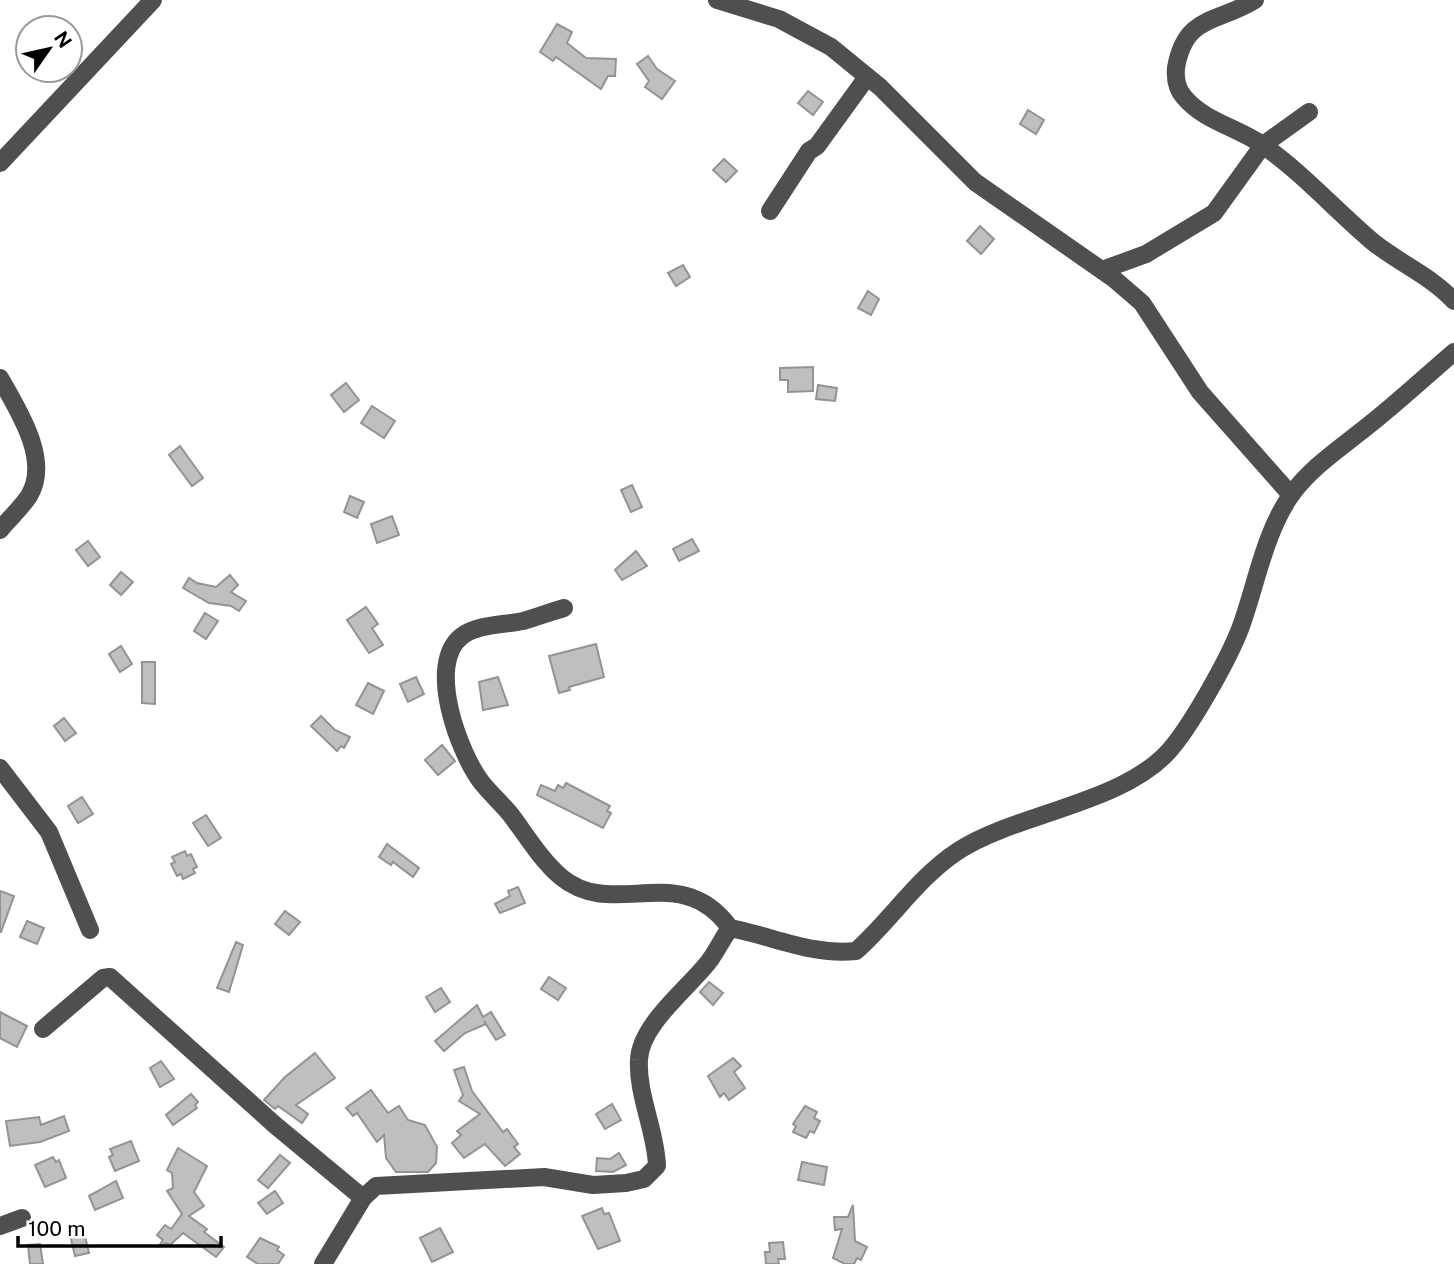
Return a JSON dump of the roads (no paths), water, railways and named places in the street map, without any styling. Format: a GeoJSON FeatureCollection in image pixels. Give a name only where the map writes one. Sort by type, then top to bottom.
{"type":"FeatureCollection","features":[{"type":"Feature","properties":{"kind":"street"},"geometry":{"type":"LineString","coordinates":[[0,163],[153,0]]}},
{"type":"Feature","properties":{"kind":"street"},"geometry":{"type":"LineString","coordinates":[[718,0],[779,19],[831,47],[867,77],[975,182],[1102,270],[1142,303],[1200,392],[1291,495]]}},
{"type":"Feature","properties":{"kind":"street"},"geometry":{"type":"LineString","coordinates":[[1255,0],[1240,10],[1200,22],[1176,68],[1177,87],[1199,112],[1263,145],[1373,242],[1435,283],[1454,301]]}},
{"type":"Feature","properties":{"kind":"street"},"geometry":{"type":"LineString","coordinates":[[769,211],[809,151],[817,146],[867,77]]}},
{"type":"Feature","properties":{"kind":"street"},"geometry":{"type":"LineString","coordinates":[[1102,270],[1146,254],[1214,213],[1263,145],[1309,112]]}},
{"type":"Feature","properties":{"kind":"street"},"geometry":{"type":"LineString","coordinates":[[564,608],[523,621],[489,626],[461,637],[446,662],[449,716],[481,782],[562,878],[594,893],[632,895],[659,892],[700,899],[730,928],[808,948],[836,953],[856,951],[928,874],[959,850],[1002,830],[1091,798],[1140,773],[1166,755],[1183,734],[1239,632],[1273,530],[1291,495],[1328,457],[1454,352]]}},
{"type":"Feature","properties":{"kind":"street"},"geometry":{"type":"LineString","coordinates":[[0,378],[31,440],[37,467],[30,495],[0,530]]}},
{"type":"Feature","properties":{"kind":"street"},"geometry":{"type":"LineString","coordinates":[[0,768],[49,832],[90,929]]}},
{"type":"Feature","properties":{"kind":"street"},"geometry":{"type":"LineString","coordinates":[[323,1264],[363,1198],[376,1186],[544,1177],[593,1185],[644,1179],[657,1166],[656,1144],[638,1059],[646,1037],[661,1015],[711,959],[730,928]]}},
{"type":"Feature","properties":{"kind":"street"},"geometry":{"type":"LineString","coordinates":[[43,1029],[103,978],[110,977],[275,1125],[363,1198]]}},
{"type":"Feature","properties":{"kind":"street"},"geometry":{"type":"LineString","coordinates":[[0,1226],[22,1218]]}}]}
